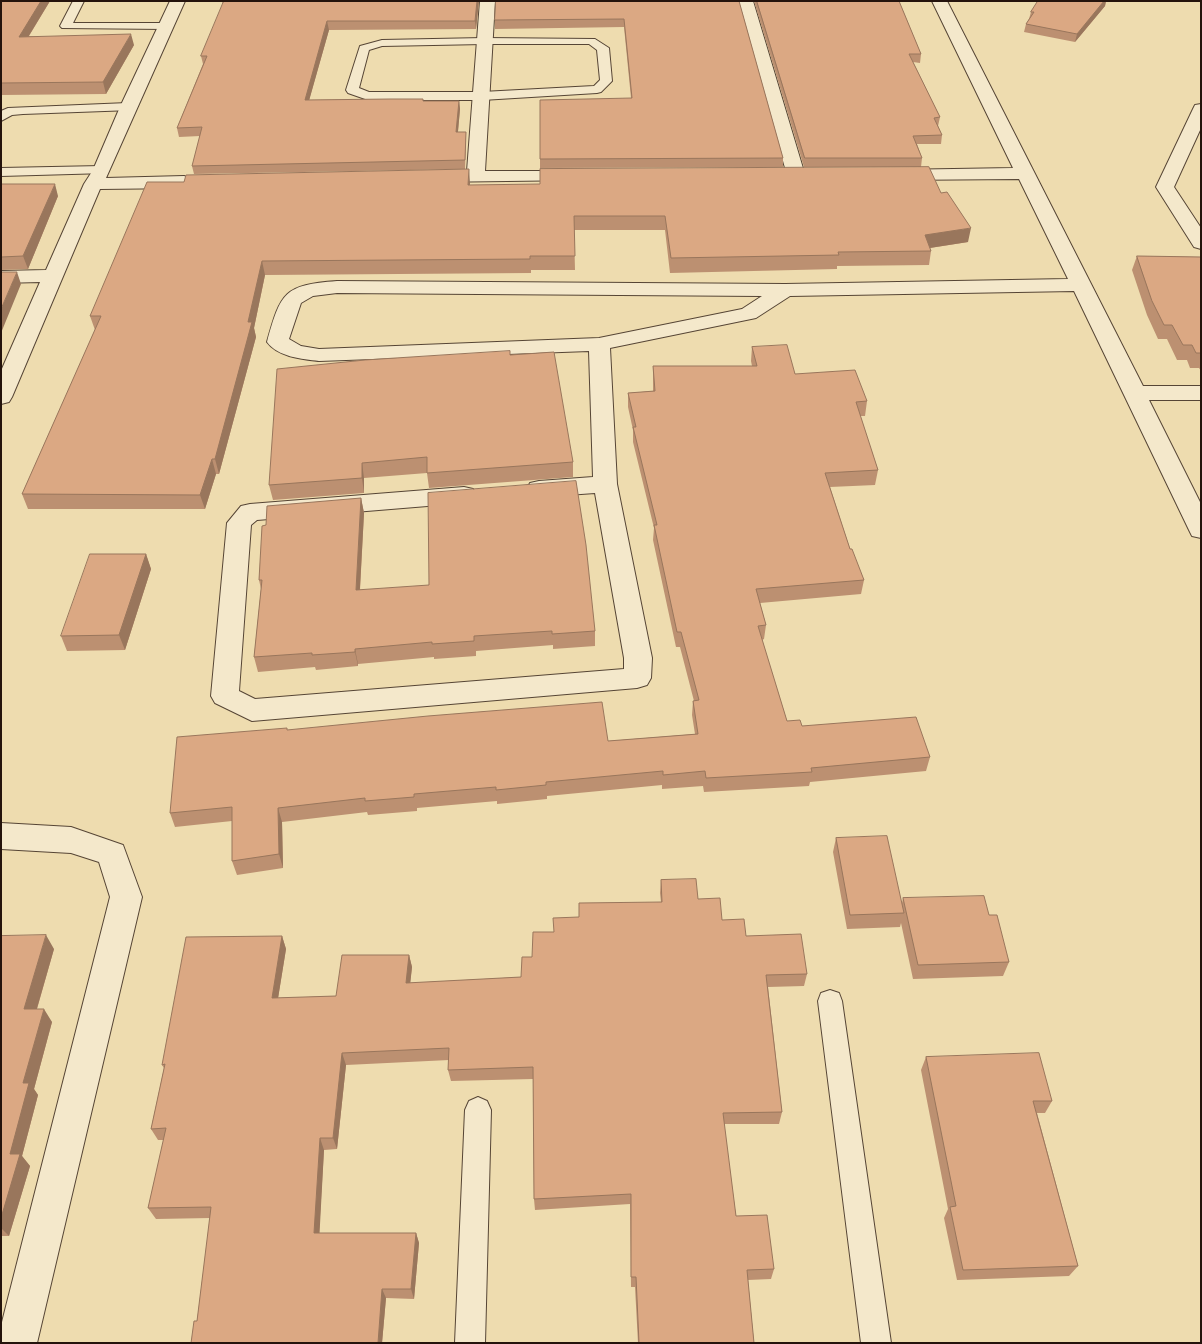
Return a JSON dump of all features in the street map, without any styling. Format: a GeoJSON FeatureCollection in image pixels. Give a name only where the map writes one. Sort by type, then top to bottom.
{"type":"FeatureCollection","features":[{"type":"Feature","properties":{"kind":"street"},"geometry":{"type":"LineString","coordinates":[[1,397],[52,276],[178,1]]}},
{"type":"Feature","properties":{"kind":"street"},"geometry":{"type":"LineString","coordinates":[[476,176],[488,1]]}},
{"type":"Feature","properties":{"kind":"street"},"geometry":{"type":"LineString","coordinates":[[745,1],[796,175]]}},
{"type":"Feature","properties":{"kind":"street"},"geometry":{"type":"LineString","coordinates":[[945,3],[1025,173],[1201,530]]}},
{"type":"Feature","properties":{"kind":"street"},"geometry":{"type":"LineString","coordinates":[[1201,109],[1165,187],[1201,243]]}},
{"type":"Feature","properties":{"kind":"street"},"geometry":{"type":"LineString","coordinates":[[879,175],[1025,173]]}},
{"type":"Feature","properties":{"kind":"street"},"geometry":{"type":"LineString","coordinates":[[776,176],[814,175]]}},
{"type":"Feature","properties":{"kind":"street"},"geometry":{"type":"LineString","coordinates":[[417,178],[596,176]]}},
{"type":"Feature","properties":{"kind":"street"},"geometry":{"type":"LineString","coordinates":[[98,177],[201,182]]}},
{"type":"Feature","properties":{"kind":"street"},"geometry":{"type":"LineString","coordinates":[[1,276],[52,276]]}},
{"type":"Feature","properties":{"kind":"street"},"geometry":{"type":"LineString","coordinates":[[785,290],[749,314],[599,344],[319,355],[295,351],[278,342],[289,302],[307,289],[346,287],[785,290],[1080,285]]}},
{"type":"Feature","properties":{"kind":"street"},"geometry":{"type":"LineString","coordinates":[[487,494],[250,512],[238,523],[225,696],[252,710],[637,678],[638,658],[605,484],[599,344]]}},
{"type":"Feature","properties":{"kind":"street"},"geometry":{"type":"LineString","coordinates":[[1135,393],[1201,393]]}},
{"type":"Feature","properties":{"kind":"street"},"geometry":{"type":"LineString","coordinates":[[516,491],[605,484]]}},
{"type":"Feature","properties":{"kind":"street"},"geometry":{"type":"LineString","coordinates":[[1,836],[71,840],[112,854],[126,896],[17,1343]]}},
{"type":"Feature","properties":{"kind":"lane"},"geometry":{"type":"LineString","coordinates":[[79,1],[66,26],[165,26]]}},
{"type":"Feature","properties":{"kind":"lane"},"geometry":{"type":"LineString","coordinates":[[484,41],[591,41],[603,48],[606,81],[598,89],[482,96],[368,96],[352,90],[364,48],[382,43],[484,41]]}},
{"type":"Feature","properties":{"kind":"lane"},"geometry":{"type":"LineString","coordinates":[[1,117],[8,112],[23,110],[128,107]]}},
{"type":"Feature","properties":{"kind":"lane"},"geometry":{"type":"LineString","coordinates":[[1,172],[98,177]]}},
{"type":"Feature","properties":{"kind":"lane"},"geometry":{"type":"LineString","coordinates":[[830,1001],[876,1343]]}},
{"type":"Feature","properties":{"kind":"lane"},"geometry":{"type":"LineString","coordinates":[[470,1343],[478,1110]]}},
{"type":"Feature","properties":{"kind":"building"},"geometry":{"type":"Polygon","coordinates":[[[1,1],[41,1],[19,37],[131,34],[103,82],[1,83],[1,1]]]}},
{"type":"Feature","properties":{"kind":"building"},"geometry":{"type":"Polygon","coordinates":[[[224,1],[477,1],[475,21],[327,21],[305,100],[423,99],[423,101],[459,101],[456,132],[466,132],[465,160],[192,166],[202,127],[177,128],[207,56],[201,56],[224,1]]]}},
{"type":"Feature","properties":{"kind":"building"},"geometry":{"type":"Polygon","coordinates":[[[496,1],[739,1],[783,158],[540,159],[540,100],[632,98],[624,19],[495,20],[496,1]]]}},
{"type":"Feature","properties":{"kind":"building"},"geometry":{"type":"Polygon","coordinates":[[[757,1],[899,1],[921,54],[909,54],[940,117],[934,118],[942,135],[913,136],[922,158],[805,158],[757,1]]]}},
{"type":"Feature","properties":{"kind":"building"},"geometry":{"type":"Polygon","coordinates":[[[1038,1],[1104,1],[1077,34],[1026,24],[1034,12],[1031,12],[1038,1]]]}},
{"type":"Feature","properties":{"kind":"building"},"geometry":{"type":"Polygon","coordinates":[[[929,167],[941,193],[947,192],[971,228],[925,235],[931,251],[838,252],[839,255],[671,258],[665,216],[574,216],[575,256],[530,256],[530,259],[262,261],[248,322],[252,322],[215,459],[212,459],[200,495],[22,494],[101,316],[90,316],[147,182],[184,182],[186,175],[469,169],[468,185],[540,184],[540,169],[929,167]]]}},
{"type":"Feature","properties":{"kind":"building"},"geometry":{"type":"Polygon","coordinates":[[[1,184],[55,184],[23,256],[1,257],[1,184]]]}},
{"type":"Feature","properties":{"kind":"building"},"geometry":{"type":"Polygon","coordinates":[[[1137,256],[1201,257],[1201,353],[1196,353],[1192,345],[1183,345],[1172,325],[1164,325],[1152,301],[1137,256]]]}},
{"type":"Feature","properties":{"kind":"building"},"geometry":{"type":"Polygon","coordinates":[[[1,272],[17,272],[1,309],[1,272]]]}},
{"type":"Feature","properties":{"kind":"building"},"geometry":{"type":"Polygon","coordinates":[[[787,345],[795,374],[855,370],[867,401],[856,402],[878,470],[825,473],[850,549],[852,549],[864,580],[756,589],[766,625],[758,626],[787,721],[800,720],[802,726],[916,717],[930,757],[811,768],[812,772],[706,778],[705,771],[663,775],[663,771],[546,782],[546,785],[496,790],[496,787],[414,794],[414,797],[365,801],[365,798],[278,808],[279,854],[232,861],[232,807],[170,813],[177,737],[287,728],[287,730],[602,702],[608,741],[698,734],[693,701],[699,700],[681,632],[677,632],[654,525],[657,525],[633,427],[636,427],[628,393],[655,391],[653,366],[757,366],[752,347],[787,345]]]}},
{"type":"Feature","properties":{"kind":"building"},"geometry":{"type":"Polygon","coordinates":[[[510,351],[510,355],[554,352],[573,462],[427,473],[427,457],[362,463],[362,478],[269,485],[277,369],[365,360],[510,351]]]}},
{"type":"Feature","properties":{"kind":"building"},"geometry":{"type":"Polygon","coordinates":[[[576,481],[586,545],[595,631],[552,634],[552,631],[474,636],[474,641],[432,644],[432,642],[355,649],[355,652],[254,657],[262,580],[259,580],[262,526],[266,525],[267,506],[361,498],[356,590],[429,585],[428,493],[576,481]]]}},
{"type":"Feature","properties":{"kind":"building"},"geometry":{"type":"Polygon","coordinates":[[[90,554],[146,554],[119,635],[61,636],[90,554]]]}},
{"type":"Feature","properties":{"kind":"building"},"geometry":{"type":"Polygon","coordinates":[[[887,836],[904,913],[850,915],[836,838],[887,836]]]}},
{"type":"Feature","properties":{"kind":"building"},"geometry":{"type":"Polygon","coordinates":[[[696,879],[698,899],[720,898],[722,920],[744,919],[746,936],[801,934],[807,974],[766,975],[782,1112],[723,1113],[736,1216],[767,1215],[774,1269],[747,1270],[754,1343],[639,1343],[636,1277],[631,1277],[631,1194],[534,1199],[533,1067],[448,1070],[449,1048],[342,1053],[333,1138],[320,1138],[314,1233],[416,1233],[411,1289],[382,1289],[378,1343],[191,1343],[194,1321],[197,1321],[211,1207],[148,1208],[166,1128],[151,1129],[165,1064],[162,1065],[186,937],[282,936],[272,998],[336,996],[342,955],[409,955],[406,983],[521,977],[522,957],[532,957],[533,932],[554,932],[553,918],[579,917],[579,903],[662,902],[661,880],[696,879]]]}},
{"type":"Feature","properties":{"kind":"building"},"geometry":{"type":"Polygon","coordinates":[[[984,896],[989,915],[997,915],[1009,962],[918,965],[903,898],[984,896]]]}},
{"type":"Feature","properties":{"kind":"building"},"geometry":{"type":"Polygon","coordinates":[[[46,935],[24,1009],[44,1009],[23,1083],[29,1083],[10,1154],[20,1154],[1,1218],[1,936],[46,935]]]}},
{"type":"Feature","properties":{"kind":"building"},"geometry":{"type":"Polygon","coordinates":[[[1039,1053],[1052,1101],[1033,1101],[1078,1266],[963,1270],[950,1207],[956,1206],[926,1057],[1039,1053]]]}}]}
